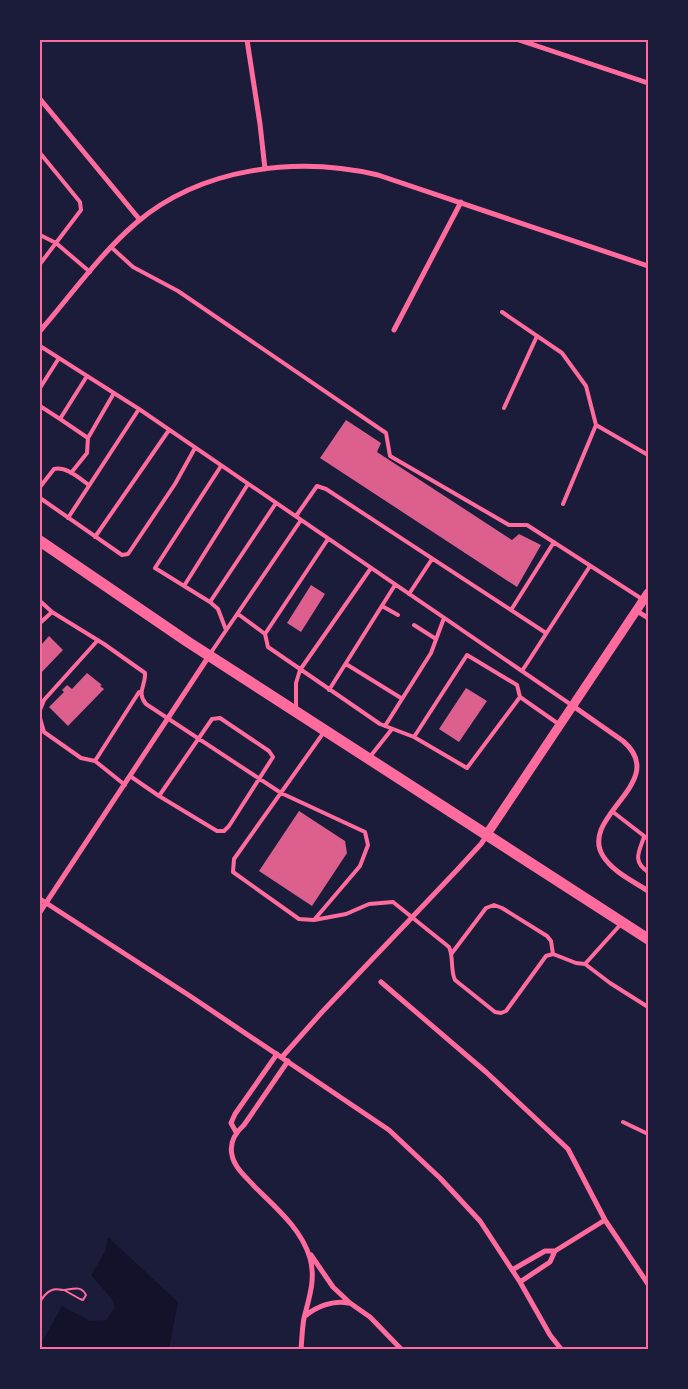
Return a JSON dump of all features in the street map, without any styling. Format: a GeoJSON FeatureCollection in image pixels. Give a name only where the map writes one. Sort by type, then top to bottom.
{"type":"FeatureCollection","features":[{"type":"Feature","properties":{"kind":"main road"},"geometry":{"type":"LineString","coordinates":[[40,541],[209,656],[648,939]]}},
{"type":"Feature","properties":{"kind":"street"},"geometry":{"type":"LineString","coordinates":[[247,40],[265,169]]}},
{"type":"Feature","properties":{"kind":"street"},"geometry":{"type":"LineString","coordinates":[[519,40],[648,83]]}},
{"type":"Feature","properties":{"kind":"street"},"geometry":{"type":"LineString","coordinates":[[40,100],[140,220]]}},
{"type":"Feature","properties":{"kind":"street"},"geometry":{"type":"LineString","coordinates":[[40,332],[112,247],[140,220],[167,201],[201,185],[265,169],[320,166],[359,170],[398,180],[648,266]]}},
{"type":"Feature","properties":{"kind":"street"},"geometry":{"type":"LineString","coordinates":[[394,330],[461,202]]}},
{"type":"Feature","properties":{"kind":"street"},"geometry":{"type":"LineString","coordinates":[[401,1349],[370,1317],[350,1303],[333,1287],[289,1221],[238,1168],[231,1153],[232,1140],[236,1132],[244,1125],[285,1059],[322,1012],[481,844],[646,597]]}},
{"type":"Feature","properties":{"kind":"street"},"geometry":{"type":"LineString","coordinates":[[637,610],[648,618]]}},
{"type":"Feature","properties":{"kind":"street"},"geometry":{"type":"LineString","coordinates":[[40,912],[209,656]]}},
{"type":"Feature","properties":{"kind":"street"},"geometry":{"type":"LineString","coordinates":[[572,706],[623,741],[634,754],[637,762],[635,777],[599,834],[599,849],[616,870],[648,891]]}},
{"type":"Feature","properties":{"kind":"street"},"geometry":{"type":"LineString","coordinates":[[40,899],[190,996],[389,1130],[440,1178],[480,1221],[520,1282],[550,1335],[561,1349]]}},
{"type":"Feature","properties":{"kind":"street"},"geometry":{"type":"LineString","coordinates":[[381,982],[486,1072],[568,1149],[605,1220],[648,1284]]}},
{"type":"Feature","properties":{"kind":"street"},"geometry":{"type":"LineString","coordinates":[[236,1132],[231,1123],[235,1114],[277,1054]]}},
{"type":"Feature","properties":{"kind":"street"},"geometry":{"type":"LineString","coordinates":[[512,1270],[545,1251],[555,1251],[605,1220]]}},
{"type":"Feature","properties":{"kind":"street"},"geometry":{"type":"LineString","coordinates":[[301,1349],[305,1316],[313,1282],[310,1258],[305,1246]]}},
{"type":"Feature","properties":{"kind":"street"},"geometry":{"type":"LineString","coordinates":[[520,1282],[550,1262],[555,1251]]}},
{"type":"Feature","properties":{"kind":"street"},"geometry":{"type":"LineString","coordinates":[[305,1316],[315,1309],[332,1303],[350,1303]]}},
{"type":"Feature","properties":{"kind":"lane"},"geometry":{"type":"LineString","coordinates":[[40,153],[80,202],[81,210],[40,264]]}},
{"type":"Feature","properties":{"kind":"lane"},"geometry":{"type":"LineString","coordinates":[[40,235],[56,243],[90,272]]}},
{"type":"Feature","properties":{"kind":"lane"},"geometry":{"type":"LineString","coordinates":[[112,247],[133,267],[178,292],[386,433],[390,456],[509,525],[527,525],[590,566],[646,597]]}},
{"type":"Feature","properties":{"kind":"lane"},"geometry":{"type":"LineString","coordinates":[[502,312],[562,353],[586,386],[596,425],[562,504]]}},
{"type":"Feature","properties":{"kind":"lane"},"geometry":{"type":"LineString","coordinates":[[504,408],[537,336]]}},
{"type":"Feature","properties":{"kind":"lane"},"geometry":{"type":"LineString","coordinates":[[40,346],[139,409],[572,706]]}},
{"type":"Feature","properties":{"kind":"lane"},"geometry":{"type":"LineString","coordinates":[[40,388],[60,358]]}},
{"type":"Feature","properties":{"kind":"lane"},"geometry":{"type":"LineString","coordinates":[[60,419],[87,376]]}},
{"type":"Feature","properties":{"kind":"lane"},"geometry":{"type":"LineString","coordinates":[[71,473],[87,453],[88,438],[114,393]]}},
{"type":"Feature","properties":{"kind":"lane"},"geometry":{"type":"LineString","coordinates":[[40,406],[88,438]]}},
{"type":"Feature","properties":{"kind":"lane"},"geometry":{"type":"LineString","coordinates":[[68,518],[139,409]]}},
{"type":"Feature","properties":{"kind":"lane"},"geometry":{"type":"LineString","coordinates":[[596,425],[648,455]]}},
{"type":"Feature","properties":{"kind":"lane"},"geometry":{"type":"LineString","coordinates":[[95,537],[168,430]]}},
{"type":"Feature","properties":{"kind":"lane"},"geometry":{"type":"LineString","coordinates":[[40,498],[122,555],[128,554],[175,484],[195,448]]}},
{"type":"Feature","properties":{"kind":"lane"},"geometry":{"type":"LineString","coordinates":[[221,466],[155,568],[210,602],[218,609],[226,630]]}},
{"type":"Feature","properties":{"kind":"lane"},"geometry":{"type":"LineString","coordinates":[[40,487],[54,469],[57,468],[66,470],[89,485]]}},
{"type":"Feature","properties":{"kind":"lane"},"geometry":{"type":"LineString","coordinates":[[184,586],[248,484]]}},
{"type":"Feature","properties":{"kind":"lane"},"geometry":{"type":"LineString","coordinates":[[296,516],[317,486],[326,489],[546,633]]}},
{"type":"Feature","properties":{"kind":"lane"},"geometry":{"type":"LineString","coordinates":[[210,602],[276,503]]}},
{"type":"Feature","properties":{"kind":"lane"},"geometry":{"type":"LineString","coordinates":[[209,656],[301,520]]}},
{"type":"Feature","properties":{"kind":"lane"},"geometry":{"type":"LineString","coordinates":[[265,634],[328,538]]}},
{"type":"Feature","properties":{"kind":"lane"},"geometry":{"type":"LineString","coordinates":[[511,610],[554,542]]}},
{"type":"Feature","properties":{"kind":"lane"},"geometry":{"type":"LineString","coordinates":[[409,594],[432,559]]}},
{"type":"Feature","properties":{"kind":"lane"},"geometry":{"type":"LineString","coordinates":[[522,671],[590,566]]}},
{"type":"Feature","properties":{"kind":"lane"},"geometry":{"type":"LineString","coordinates":[[296,711],[296,683],[300,670],[371,568]]}},
{"type":"Feature","properties":{"kind":"lane"},"geometry":{"type":"LineString","coordinates":[[329,690],[395,585]]}},
{"type":"Feature","properties":{"kind":"lane"},"geometry":{"type":"LineString","coordinates":[[40,600],[52,612],[98,640],[145,673],[145,682],[141,690],[95,761]]}},
{"type":"Feature","properties":{"kind":"lane"},"geometry":{"type":"LineString","coordinates":[[382,606],[398,615]]}},
{"type":"Feature","properties":{"kind":"lane"},"geometry":{"type":"LineString","coordinates":[[40,623],[52,612]]}},
{"type":"Feature","properties":{"kind":"lane"},"geometry":{"type":"LineString","coordinates":[[238,614],[265,634],[268,647],[329,690],[385,726],[414,737],[467,768],[520,696]]}},
{"type":"Feature","properties":{"kind":"lane"},"geometry":{"type":"LineString","coordinates":[[385,726],[401,698],[432,654],[444,618]]}},
{"type":"Feature","properties":{"kind":"lane"},"geometry":{"type":"LineString","coordinates":[[414,625],[436,639]]}},
{"type":"Feature","properties":{"kind":"lane"},"geometry":{"type":"LineString","coordinates":[[40,710],[44,700],[98,640]]}},
{"type":"Feature","properties":{"kind":"lane"},"geometry":{"type":"LineString","coordinates":[[414,737],[467,655],[517,685],[520,696],[560,725]]}},
{"type":"Feature","properties":{"kind":"lane"},"geometry":{"type":"LineString","coordinates":[[346,664],[401,698]]}},
{"type":"Feature","properties":{"kind":"lane"},"geometry":{"type":"LineString","coordinates":[[141,690],[142,700],[146,704],[281,793],[365,832],[368,845],[360,866],[314,920]]}},
{"type":"Feature","properties":{"kind":"lane"},"geometry":{"type":"LineString","coordinates":[[40,718],[44,732],[81,758],[95,761],[125,784]]}},
{"type":"Feature","properties":{"kind":"lane"},"geometry":{"type":"LineString","coordinates":[[130,776],[159,796],[217,830],[224,831],[230,826],[273,757],[269,751],[220,718],[212,719],[159,796]]}},
{"type":"Feature","properties":{"kind":"lane"},"geometry":{"type":"LineString","coordinates":[[369,758],[392,729]]}},
{"type":"Feature","properties":{"kind":"lane"},"geometry":{"type":"LineString","coordinates":[[326,730],[234,859],[233,872],[299,919],[314,920],[346,914],[369,904],[393,902],[450,947],[452,953],[452,973],[455,980],[494,1012],[501,1013],[506,1011],[546,956],[553,954],[576,963],[585,964],[610,983],[648,1007]]}},
{"type":"Feature","properties":{"kind":"lane"},"geometry":{"type":"LineString","coordinates":[[613,812],[646,838],[638,852],[638,862],[648,872]]}},
{"type":"Feature","properties":{"kind":"lane"},"geometry":{"type":"LineString","coordinates":[[452,953],[486,908],[494,905],[547,936],[551,941],[553,954]]}},
{"type":"Feature","properties":{"kind":"lane"},"geometry":{"type":"LineString","coordinates":[[585,964],[622,922]]}},
{"type":"Feature","properties":{"kind":"lane"},"geometry":{"type":"LineString","coordinates":[[624,1122],[648,1134]]}},
{"type":"Feature","properties":{"kind":"path"},"geometry":{"type":"LineString","coordinates":[[40,1302],[48,1292],[54,1289],[77,1288],[84,1292],[86,1296],[83,1300],[64,1290]]}},
{"type":"Feature","properties":{"kind":"shaded area"},"geometry":{"type":"Polygon","coordinates":[[[108,1237],[178,1302],[169,1349],[40,1349],[62,1306],[90,1321],[106,1320],[115,1307],[112,1299],[91,1275],[105,1252],[108,1237]]]}},
{"type":"Feature","properties":{"kind":"building"},"geometry":{"type":"Polygon","coordinates":[[[346,420],[381,443],[377,452],[512,540],[519,534],[541,545],[517,587],[320,458],[346,420]]]}},
{"type":"Feature","properties":{"kind":"building"},"geometry":{"type":"Polygon","coordinates":[[[311,585],[325,594],[301,632],[287,623],[311,585]]]}},
{"type":"Feature","properties":{"kind":"building"},"geometry":{"type":"Polygon","coordinates":[[[49,636],[63,650],[40,674],[40,644],[49,636]]]}},
{"type":"Feature","properties":{"kind":"building"},"geometry":{"type":"Polygon","coordinates":[[[87,673],[102,685],[100,686],[104,689],[68,726],[49,707],[64,692],[62,690],[67,685],[72,689],[87,673]]]}},
{"type":"Feature","properties":{"kind":"building"},"geometry":{"type":"Polygon","coordinates":[[[466,688],[487,701],[459,742],[439,729],[466,688]]]}},
{"type":"Feature","properties":{"kind":"building"},"geometry":{"type":"Polygon","coordinates":[[[299,811],[345,841],[347,853],[312,906],[259,871],[299,811]]]}}]}
